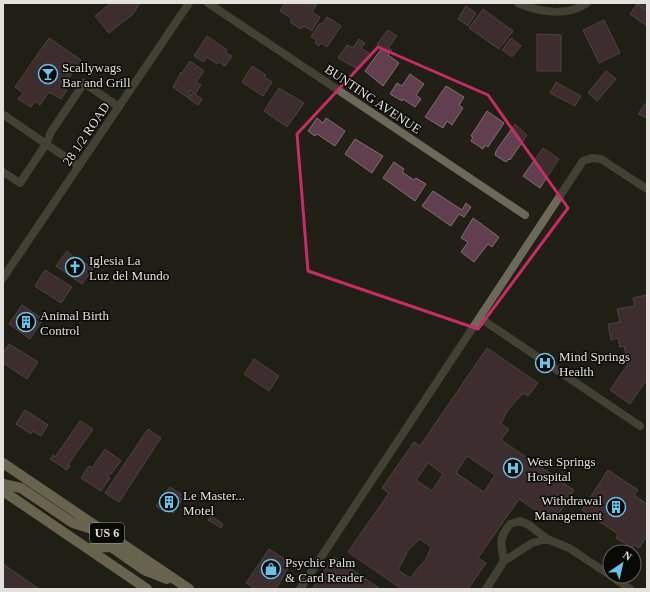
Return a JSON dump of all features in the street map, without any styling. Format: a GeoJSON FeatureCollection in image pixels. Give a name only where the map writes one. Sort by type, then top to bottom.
{"type":"FeatureCollection","features":[{"type":"Feature","properties":{"kind":"main road","name":"US 6"},"geometry":{"type":"LineString","coordinates":[[3,463],[186,587]]}},
{"type":"Feature","properties":{"kind":"main road"},"geometry":{"type":"LineString","coordinates":[[3,484],[21,488],[73,523],[109,535]]}},
{"type":"Feature","properties":{"kind":"main road","name":"US 6"},"geometry":{"type":"LineString","coordinates":[[3,490],[147,589]]}},
{"type":"Feature","properties":{"kind":"main road"},"geometry":{"type":"LineString","coordinates":[[87,548],[111,547],[144,570],[186,587]]}},
{"type":"Feature","properties":{"kind":"street","name":"28 1/2 ROAD"},"geometry":{"type":"LineString","coordinates":[[3,278],[189,3]]}},
{"type":"Feature","properties":{"kind":"street","name":"BUNTING AVENUE"},"geometry":{"type":"LineString","coordinates":[[208,3],[525,216]]}},
{"type":"Feature","properties":{"kind":"street"},"geometry":{"type":"LineString","coordinates":[[518,3],[551,12],[578,10],[586,3]]}},
{"type":"Feature","properties":{"kind":"street"},"geometry":{"type":"LineString","coordinates":[[3,172],[20,183],[46,144],[51,132],[84,83],[118,108]]}},
{"type":"Feature","properties":{"kind":"street"},"geometry":{"type":"LineString","coordinates":[[3,116],[4,115],[79,166]]}},
{"type":"Feature","properties":{"kind":"street"},"geometry":{"type":"LineString","coordinates":[[300,589],[583,162],[592,158],[601,159],[647,189]]}},
{"type":"Feature","properties":{"kind":"street"},"geometry":{"type":"LineString","coordinates":[[480,318],[640,426]]}},
{"type":"Feature","properties":{"kind":"street"},"geometry":{"type":"LineString","coordinates":[[504,561],[500,543],[503,533],[510,524],[520,521],[529,524],[547,539],[569,548],[602,571]]}},
{"type":"Feature","properties":{"kind":"street"},"geometry":{"type":"LineString","coordinates":[[486,589],[504,561],[532,543],[547,539]]}},
{"type":"Feature","properties":{"kind":"highlighted area"},"geometry":{"type":"Polygon","coordinates":[[[378,47],[488,95],[568,208],[478,329],[308,271],[297,134],[378,47]]]}},
{"type":"Feature","properties":{"kind":"building"},"geometry":{"type":"Polygon","coordinates":[[[111,3],[140,3],[133,14],[109,33],[95,16],[111,3]]]}},
{"type":"Feature","properties":{"kind":"building"},"geometry":{"type":"Polygon","coordinates":[[[285,3],[317,4],[312,12],[320,17],[312,31],[304,26],[301,29],[290,22],[292,19],[280,11],[285,3]]]}},
{"type":"Feature","properties":{"kind":"building"},"geometry":{"type":"Polygon","coordinates":[[[636,3],[647,3],[647,11],[636,3]]]}},
{"type":"Feature","properties":{"kind":"building"},"geometry":{"type":"Polygon","coordinates":[[[637,4],[647,11],[647,26],[630,14],[637,4]]]}},
{"type":"Feature","properties":{"kind":"building"},"geometry":{"type":"Polygon","coordinates":[[[466,6],[476,13],[468,26],[458,19],[466,6]]]}},
{"type":"Feature","properties":{"kind":"building"},"geometry":{"type":"Polygon","coordinates":[[[483,9],[513,31],[499,49],[469,28],[483,9]]]}},
{"type":"Feature","properties":{"kind":"building"},"geometry":{"type":"Polygon","coordinates":[[[327,17],[341,26],[327,47],[321,43],[319,46],[315,43],[317,40],[311,37],[320,23],[322,24],[327,17]]]}},
{"type":"Feature","properties":{"kind":"building"},"geometry":{"type":"Polygon","coordinates":[[[604,20],[620,53],[599,63],[583,30],[604,20]]]}},
{"type":"Feature","properties":{"kind":"building"},"geometry":{"type":"Polygon","coordinates":[[[388,30],[397,36],[388,48],[392,50],[388,55],[399,63],[383,86],[365,71],[382,48],[377,44],[388,30]]]}},
{"type":"Feature","properties":{"kind":"building"},"geometry":{"type":"Polygon","coordinates":[[[537,34],[561,35],[561,71],[537,71],[537,34]]]}},
{"type":"Feature","properties":{"kind":"building"},"geometry":{"type":"Polygon","coordinates":[[[207,36],[227,50],[226,53],[232,56],[225,66],[219,62],[217,64],[207,57],[204,62],[194,56],[207,36]]]}},
{"type":"Feature","properties":{"kind":"building","name":"Scallywags Bar and Grill"},"geometry":{"type":"Polygon","coordinates":[[[49,38],[81,60],[63,87],[67,90],[61,99],[49,92],[40,105],[35,101],[31,107],[18,99],[23,93],[15,87],[49,38]]]}},
{"type":"Feature","properties":{"kind":"building"},"geometry":{"type":"Polygon","coordinates":[[[511,38],[521,46],[512,57],[502,50],[511,38]]]}},
{"type":"Feature","properties":{"kind":"building"},"geometry":{"type":"Polygon","coordinates":[[[359,39],[365,43],[361,48],[369,53],[358,69],[338,58],[347,45],[353,48],[359,39]]]}},
{"type":"Feature","properties":{"kind":"building"},"geometry":{"type":"Polygon","coordinates":[[[190,61],[204,71],[196,82],[201,85],[195,94],[202,99],[198,105],[189,99],[193,93],[190,90],[188,92],[191,94],[188,98],[173,87],[181,72],[182,73],[190,61]]]}},
{"type":"Feature","properties":{"kind":"building"},"geometry":{"type":"Polygon","coordinates":[[[252,66],[266,75],[264,77],[272,82],[263,96],[242,82],[252,66]]]}},
{"type":"Feature","properties":{"kind":"building"},"geometry":{"type":"Polygon","coordinates":[[[606,71],[616,79],[597,101],[588,93],[606,71]]]}},
{"type":"Feature","properties":{"kind":"building"},"geometry":{"type":"Polygon","coordinates":[[[410,74],[424,84],[416,95],[421,99],[415,107],[403,99],[402,101],[390,94],[397,83],[402,86],[410,74]]]}},
{"type":"Feature","properties":{"kind":"building"},"geometry":{"type":"Polygon","coordinates":[[[556,82],[581,96],[575,106],[550,93],[556,82]]]}},
{"type":"Feature","properties":{"kind":"building"},"geometry":{"type":"Polygon","coordinates":[[[446,86],[464,97],[459,105],[463,108],[452,125],[447,121],[443,128],[425,117],[446,86]]]}},
{"type":"Feature","properties":{"kind":"building"},"geometry":{"type":"Polygon","coordinates":[[[279,88],[304,103],[287,127],[264,111],[279,88]]]}},
{"type":"Feature","properties":{"kind":"building"},"geometry":{"type":"Polygon","coordinates":[[[647,103],[647,118],[638,114],[647,103]]]}},
{"type":"Feature","properties":{"kind":"building"},"geometry":{"type":"Polygon","coordinates":[[[487,111],[504,123],[488,147],[485,145],[483,149],[471,141],[473,137],[471,136],[487,111]]]}},
{"type":"Feature","properties":{"kind":"building"},"geometry":{"type":"Polygon","coordinates":[[[317,118],[323,123],[326,118],[345,131],[335,146],[317,134],[315,136],[308,131],[317,118]]]}},
{"type":"Feature","properties":{"kind":"building"},"geometry":{"type":"Polygon","coordinates":[[[515,124],[527,135],[510,160],[509,159],[506,162],[495,155],[496,151],[515,124]]]}},
{"type":"Feature","properties":{"kind":"building"},"geometry":{"type":"Polygon","coordinates":[[[355,139],[383,156],[372,173],[345,154],[355,139]]]}},
{"type":"Feature","properties":{"kind":"building"},"geometry":{"type":"Polygon","coordinates":[[[543,148],[559,159],[540,188],[523,176],[543,148]]]}},
{"type":"Feature","properties":{"kind":"building"},"geometry":{"type":"Polygon","coordinates":[[[394,162],[404,169],[402,172],[414,180],[416,178],[426,184],[415,201],[383,178],[394,162]]]}},
{"type":"Feature","properties":{"kind":"building"},"geometry":{"type":"Polygon","coordinates":[[[433,191],[462,210],[466,203],[471,207],[464,217],[459,214],[451,226],[422,206],[433,191]]]}},
{"type":"Feature","properties":{"kind":"building"},"geometry":{"type":"Polygon","coordinates":[[[473,218],[499,237],[492,247],[488,244],[474,262],[461,252],[468,242],[461,238],[473,218]]]}},
{"type":"Feature","properties":{"kind":"building","name":"Iglesia La Luz del Mundo"},"geometry":{"type":"Polygon","coordinates":[[[67,251],[77,260],[78,258],[82,260],[81,262],[93,268],[82,284],[56,266],[67,251]]]}},
{"type":"Feature","properties":{"kind":"building"},"geometry":{"type":"Polygon","coordinates":[[[45,270],[72,287],[61,303],[35,286],[45,270]]]}},
{"type":"Feature","properties":{"kind":"building"},"geometry":{"type":"Polygon","coordinates":[[[647,295],[647,379],[630,404],[610,390],[628,364],[624,346],[620,347],[618,338],[611,340],[608,324],[620,322],[617,309],[635,306],[633,298],[647,295]]]}},
{"type":"Feature","properties":{"kind":"building","name":"Animal Birth Control"},"geometry":{"type":"Polygon","coordinates":[[[22,305],[43,319],[30,339],[9,324],[22,305]]]}},
{"type":"Feature","properties":{"kind":"building"},"geometry":{"type":"Polygon","coordinates":[[[9,344],[38,362],[27,379],[3,363],[3,353],[9,344]]]}},
{"type":"Feature","properties":{"kind":"building","name":"West Springs Hospital"},"geometry":{"type":"Polygon","coordinates":[[[487,348],[538,383],[528,396],[523,393],[507,411],[501,424],[509,429],[501,440],[557,478],[561,472],[567,477],[563,483],[574,490],[553,522],[519,499],[478,558],[486,563],[468,589],[402,589],[348,552],[389,493],[382,488],[414,442],[420,446],[487,348]],[[467,456],[456,473],[484,492],[495,475],[467,456]],[[428,463],[416,480],[432,491],[443,474],[428,463]],[[420,539],[409,549],[398,570],[410,578],[426,559],[431,547],[420,539]]]}},
{"type":"Feature","properties":{"kind":"building"},"geometry":{"type":"Polygon","coordinates":[[[254,359],[279,376],[269,391],[244,374],[254,359]]]}},
{"type":"Feature","properties":{"kind":"building"},"geometry":{"type":"Polygon","coordinates":[[[25,410],[48,425],[41,436],[33,431],[31,434],[16,424],[25,410]]]}},
{"type":"Feature","properties":{"kind":"building"},"geometry":{"type":"Polygon","coordinates":[[[80,421],[93,429],[68,465],[70,466],[67,470],[50,459],[53,455],[55,457],[80,421]]]}},
{"type":"Feature","properties":{"kind":"building"},"geometry":{"type":"Polygon","coordinates":[[[148,429],[161,438],[119,502],[105,493],[148,429]]]}},
{"type":"Feature","properties":{"kind":"building"},"geometry":{"type":"Polygon","coordinates":[[[105,449],[121,461],[108,476],[110,478],[101,491],[81,478],[89,466],[92,468],[105,449]]]}},
{"type":"Feature","properties":{"kind":"building","name":"Withdrawal Management"},"geometry":{"type":"Polygon","coordinates":[[[608,470],[638,490],[634,495],[647,504],[647,536],[642,544],[626,544],[616,538],[618,534],[582,510],[608,470]]]}},
{"type":"Feature","properties":{"kind":"building","name":"Le Master... Motel"},"geometry":{"type":"Polygon","coordinates":[[[170,487],[181,494],[179,497],[182,499],[173,513],[167,509],[165,512],[156,506],[170,487]]]}},
{"type":"Feature","properties":{"kind":"building"},"geometry":{"type":"Polygon","coordinates":[[[211,516],[223,524],[221,528],[208,520],[211,516]]]}},
{"type":"Feature","properties":{"kind":"building","name":"Psychic Palm & Card Reader"},"geometry":{"type":"Polygon","coordinates":[[[269,549],[291,563],[276,589],[255,589],[246,583],[269,549]]]}},
{"type":"Feature","properties":{"kind":"building"},"geometry":{"type":"Polygon","coordinates":[[[334,557],[380,589],[312,589],[334,557]]]}},
{"type":"Feature","properties":{"kind":"building"},"geometry":{"type":"Polygon","coordinates":[[[3,564],[39,589],[3,589],[3,564]]]}},
{"type":"Feature","properties":{"kind":"place","name":"Scallywags Bar and Grill"},"geometry":{"type":"Point","coordinates":[48,74]}},
{"type":"Feature","properties":{"kind":"place","name":"Iglesia La Luz del Mundo"},"geometry":{"type":"Point","coordinates":[75,267]}},
{"type":"Feature","properties":{"kind":"place","name":"Animal Birth Control"},"geometry":{"type":"Point","coordinates":[26,322]}},
{"type":"Feature","properties":{"kind":"place","name":"Mind Springs Health"},"geometry":{"type":"Point","coordinates":[545,363]}},
{"type":"Feature","properties":{"kind":"place","name":"West Springs Hospital"},"geometry":{"type":"Point","coordinates":[513,468]}},
{"type":"Feature","properties":{"kind":"place","name":"Le Master... Motel"},"geometry":{"type":"Point","coordinates":[169,502]}},
{"type":"Feature","properties":{"kind":"place","name":"Withdrawal Management"},"geometry":{"type":"Point","coordinates":[616,507]}},
{"type":"Feature","properties":{"kind":"place","name":"Psychic Palm & Card Reader"},"geometry":{"type":"Point","coordinates":[271,569]}}]}
